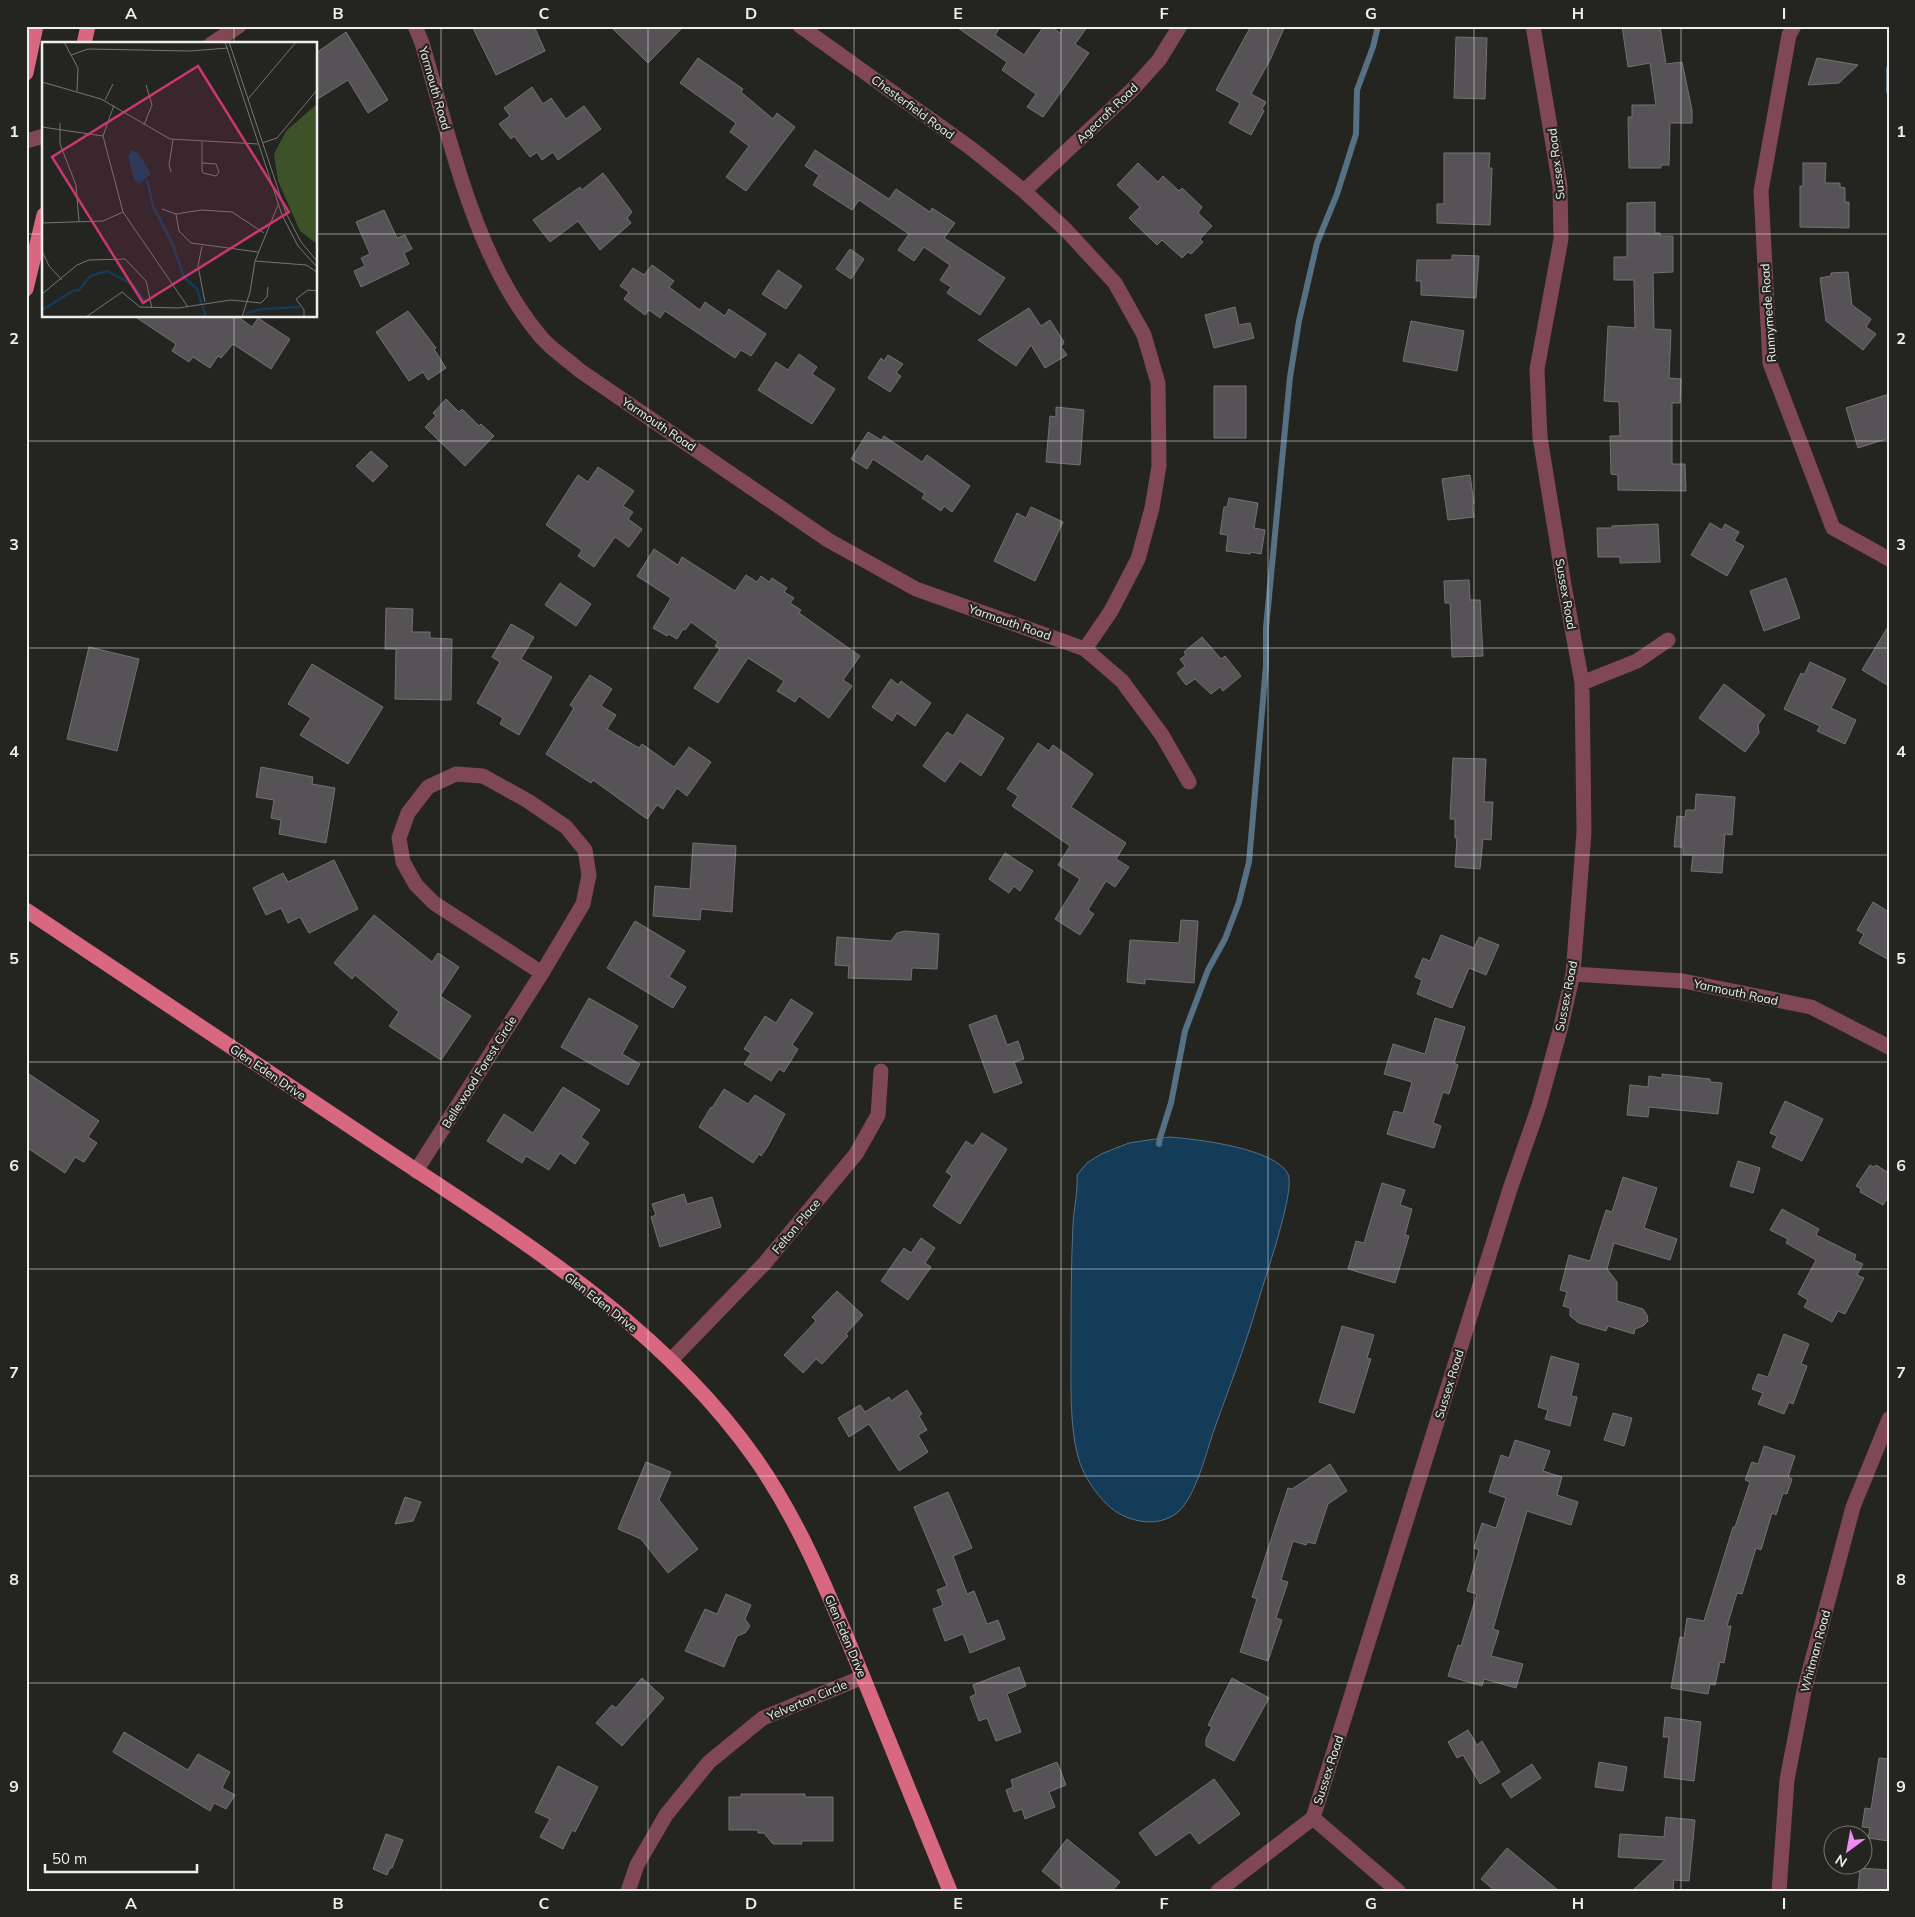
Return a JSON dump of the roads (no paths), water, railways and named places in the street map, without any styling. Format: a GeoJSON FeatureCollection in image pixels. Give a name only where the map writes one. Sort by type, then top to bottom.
{"type":"FeatureCollection","features":[{"type":"Feature","properties":{"kind":"main road"},"geometry":{"type":"LineString","coordinates":[[26,73],[36,26]]}},
{"type":"Feature","properties":{"kind":"main road"},"geometry":{"type":"LineString","coordinates":[[84,42],[88,26]]}},
{"type":"Feature","properties":{"kind":"main road"},"geometry":{"type":"LineString","coordinates":[[26,289],[42,223]]}},
{"type":"Feature","properties":{"kind":"main road","name":"Glen Eden Drive"},"geometry":{"type":"LineString","coordinates":[[26,910],[506,1231],[598,1298],[636,1328],[671,1360],[728,1421],[757,1461],[785,1507],[834,1606],[950,1891]]}},
{"type":"Feature","properties":{"kind":"street"},"geometry":{"type":"LineString","coordinates":[[214,42],[238,26]]}},
{"type":"Feature","properties":{"kind":"street","name":"Yarmouth Road"},"geometry":{"type":"LineString","coordinates":[[415,26],[422,43],[472,214],[496,268],[517,305],[543,339],[579,370],[828,540],[916,589],[1085,649],[1122,682],[1162,735],[1189,782]]}},
{"type":"Feature","properties":{"kind":"street","name":"Chesterfield Road"},"geometry":{"type":"LineString","coordinates":[[800,26],[972,149],[1024,191]]}},
{"type":"Feature","properties":{"kind":"street","name":"Agecroft Road"},"geometry":{"type":"LineString","coordinates":[[1024,191],[1132,90],[1159,60],[1180,26]]}},
{"type":"Feature","properties":{"kind":"street","name":"Sussex Road"},"geometry":{"type":"LineString","coordinates":[[1218,1891],[1313,1818],[1507,1199],[1539,1106],[1573,974],[1584,832],[1582,683],[1540,437],[1537,369],[1561,238],[1560,186],[1534,26]]}},
{"type":"Feature","properties":{"kind":"street","name":"Runnymede Road"},"geometry":{"type":"LineString","coordinates":[[1794,26],[1789,35],[1761,191],[1770,363],[1833,528],[1889,559]]}},
{"type":"Feature","properties":{"kind":"street"},"geometry":{"type":"LineString","coordinates":[[26,142],[42,137]]}},
{"type":"Feature","properties":{"kind":"street"},"geometry":{"type":"LineString","coordinates":[[1024,191],[1066,230],[1115,284],[1144,335],[1158,383],[1158,466],[1152,508],[1138,559],[1111,611],[1085,649]]}},
{"type":"Feature","properties":{"kind":"street"},"geometry":{"type":"LineString","coordinates":[[1582,683],[1637,661],[1668,640]]}},
{"type":"Feature","properties":{"kind":"street","name":"Bellewood Forest Circle"},"geometry":{"type":"LineString","coordinates":[[416,1171],[542,973],[583,904],[589,875],[585,850],[566,827],[528,800],[483,776],[456,774],[428,787],[408,813],[399,838],[403,862],[416,885],[434,903],[542,973]]}},
{"type":"Feature","properties":{"kind":"street","name":"Yarmouth Road"},"geometry":{"type":"LineString","coordinates":[[1573,974],[1683,981],[1811,1007],[1889,1047]]}},
{"type":"Feature","properties":{"kind":"street","name":"Felton Place"},"geometry":{"type":"LineString","coordinates":[[671,1360],[764,1264],[856,1154],[878,1115],[881,1071]]}},
{"type":"Feature","properties":{"kind":"street","name":"Whitman Road"},"geometry":{"type":"LineString","coordinates":[[1779,1891],[1787,1780],[1804,1691],[1853,1507],[1889,1419]]}},
{"type":"Feature","properties":{"kind":"street","name":"Yelverton Circle"},"geometry":{"type":"LineString","coordinates":[[628,1891],[637,1865],[666,1815],[709,1762],[764,1718],[863,1677]]}},
{"type":"Feature","properties":{"kind":"street"},"geometry":{"type":"LineString","coordinates":[[1313,1818],[1398,1891]]}},
{"type":"Feature","properties":{"kind":"water"},"geometry":{"type":"Polygon","coordinates":[[[1169,1137],[1234,1146],[1252,1151],[1280,1165],[1288,1174],[1289,1184],[1283,1217],[1272,1258],[1242,1352],[1195,1485],[1190,1496],[1178,1512],[1162,1520],[1144,1522],[1119,1513],[1098,1495],[1087,1478],[1078,1456],[1073,1426],[1071,1395],[1073,1224],[1077,1175],[1087,1163],[1101,1154],[1129,1143],[1169,1137]]]}},
{"type":"Feature","properties":{"kind":"waterway"},"geometry":{"type":"LineString","coordinates":[[1159,1144],[1171,1103],[1185,1031],[1208,970],[1225,939],[1239,902],[1249,862],[1266,665],[1266,628],[1290,377],[1299,321],[1317,243],[1337,194],[1356,134],[1357,90],[1373,47],[1378,26]]}},
{"type":"Feature","properties":{"kind":"waterway"},"geometry":{"type":"LineString","coordinates":[[1889,69],[1889,91]]}}]}
